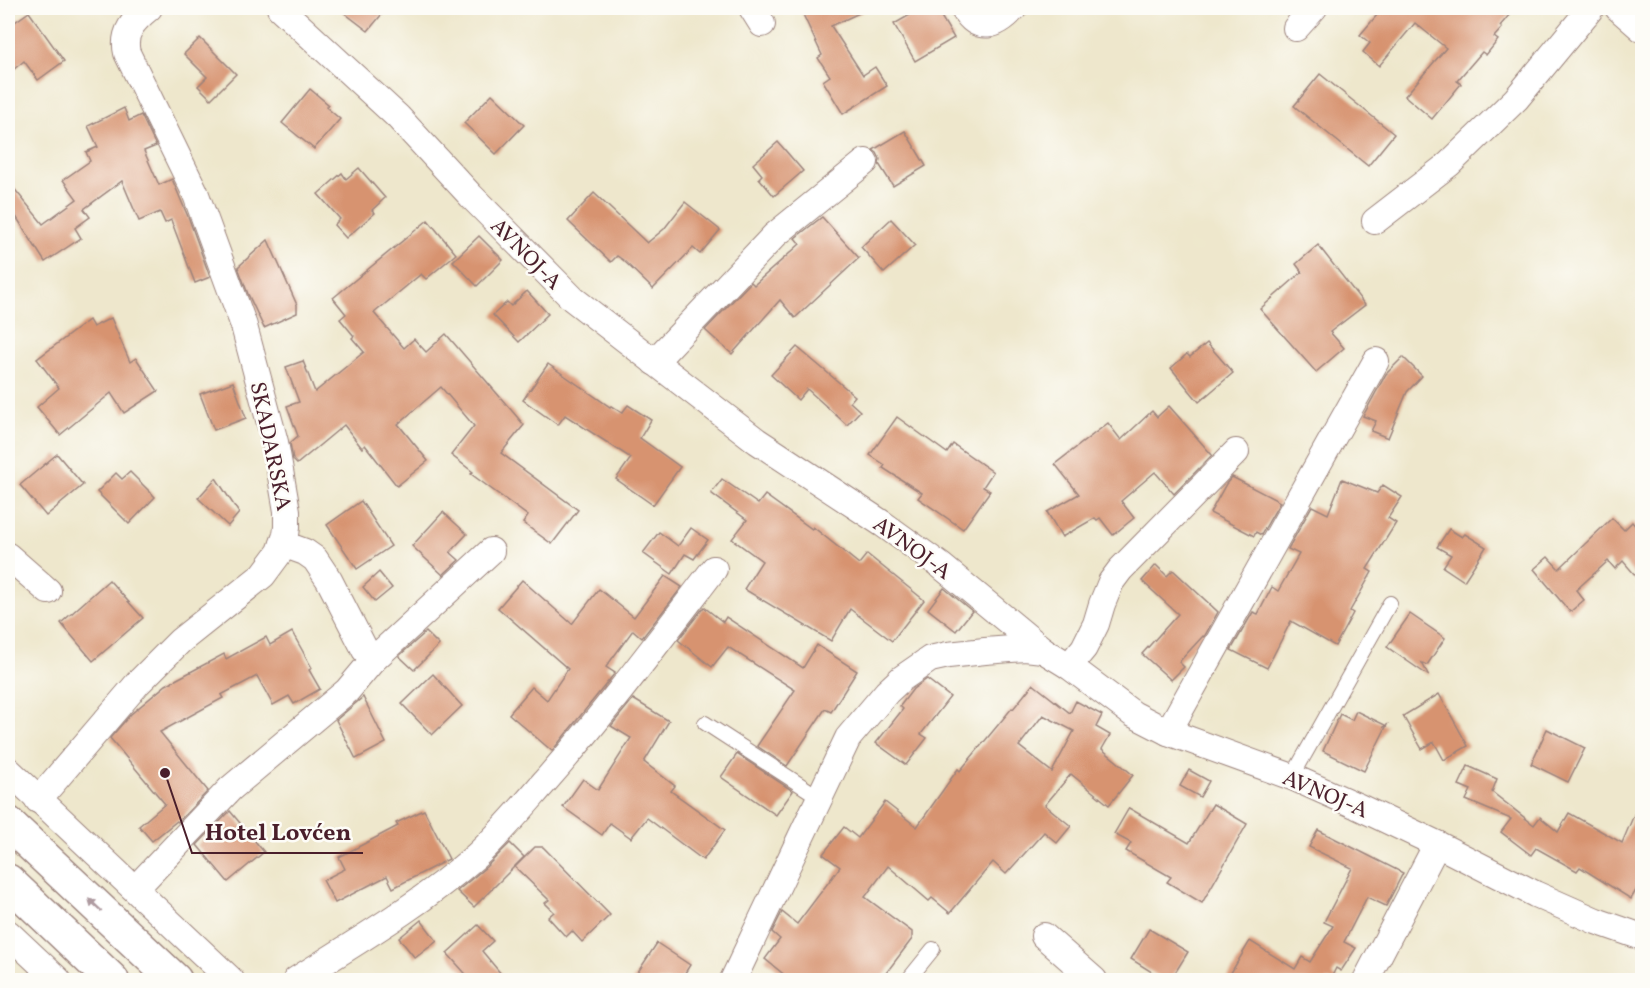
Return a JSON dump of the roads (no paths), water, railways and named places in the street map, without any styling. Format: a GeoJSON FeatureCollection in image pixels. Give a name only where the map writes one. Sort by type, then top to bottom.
{"type":"FeatureCollection","features":[{"type":"Feature","properties":{"kind":"main road"},"geometry":{"type":"LineString","coordinates":[[8,823],[175,981]]}},
{"type":"Feature","properties":{"kind":"main road"},"geometry":{"type":"LineString","coordinates":[[8,881],[112,981]]}},
{"type":"Feature","properties":{"kind":"street","name":"SKADARSKA"},"geometry":{"type":"LineString","coordinates":[[38,800],[138,683],[180,641],[263,575],[275,560],[283,544],[287,527],[287,511],[275,442],[244,326],[195,192],[127,53],[126,40],[131,25],[149,8]]}},
{"type":"Feature","properties":{"kind":"street","name":"AVNOJ-A"},"geometry":{"type":"LineString","coordinates":[[280,8],[398,117],[471,196],[573,299],[757,441],[883,524],[940,565],[1043,650],[1069,666],[1133,714],[1168,732],[1292,777],[1437,844],[1535,894],[1596,921],[1642,937]]}},
{"type":"Feature","properties":{"kind":"street"},"geometry":{"type":"LineString","coordinates":[[963,8],[979,23],[987,24],[996,23],[1014,8]]}},
{"type":"Feature","properties":{"kind":"street"},"geometry":{"type":"LineString","coordinates":[[1296,28],[1314,8]]}},
{"type":"Feature","properties":{"kind":"street"},"geometry":{"type":"LineString","coordinates":[[1375,221],[1449,164],[1516,99],[1591,8]]}},
{"type":"Feature","properties":{"kind":"street"},"geometry":{"type":"LineString","coordinates":[[1618,8],[1642,29]]}},
{"type":"Feature","properties":{"kind":"street"},"geometry":{"type":"LineString","coordinates":[[654,363],[775,235],[866,162]]}},
{"type":"Feature","properties":{"kind":"street"},"geometry":{"type":"LineString","coordinates":[[1168,732],[1376,361]]}},
{"type":"Feature","properties":{"kind":"street"},"geometry":{"type":"LineString","coordinates":[[1069,666],[1084,648],[1096,624],[1111,582],[1120,570],[1236,452]]}},
{"type":"Feature","properties":{"kind":"street"},"geometry":{"type":"LineString","coordinates":[[283,544],[310,555],[318,563],[365,650],[373,660]]}},
{"type":"Feature","properties":{"kind":"street"},"geometry":{"type":"LineString","coordinates":[[135,889],[230,789],[347,691],[373,660],[491,551]]}},
{"type":"Feature","properties":{"kind":"street"},"geometry":{"type":"LineString","coordinates":[[8,556],[48,591]]}},
{"type":"Feature","properties":{"kind":"street"},"geometry":{"type":"LineString","coordinates":[[296,981],[438,888],[478,854],[576,745],[714,569]]}},
{"type":"Feature","properties":{"kind":"street"},"geometry":{"type":"LineString","coordinates":[[733,981],[848,738],[887,692],[930,659],[948,655],[1025,648],[1043,650]]}},
{"type":"Feature","properties":{"kind":"street"},"geometry":{"type":"LineString","coordinates":[[8,770],[231,981]]}},
{"type":"Feature","properties":{"kind":"street"},"geometry":{"type":"LineString","coordinates":[[1366,981],[1437,844]]}},
{"type":"Feature","properties":{"kind":"street"},"geometry":{"type":"LineString","coordinates":[[8,933],[58,981]]}},
{"type":"Feature","properties":{"kind":"street"},"geometry":{"type":"LineString","coordinates":[[1044,936],[1094,981]]}},
{"type":"Feature","properties":{"kind":"lane"},"geometry":{"type":"LineString","coordinates":[[1292,777],[1390,603]]}},
{"type":"Feature","properties":{"kind":"lane"},"geometry":{"type":"LineString","coordinates":[[705,723],[819,796]]}},
{"type":"Feature","properties":{"kind":"lane"},"geometry":{"type":"LineString","coordinates":[[908,981],[933,949]]}},
{"type":"Feature","properties":{"kind":"place","name":"Hotel Lovćen"},"geometry":{"type":"Point","coordinates":[165,773]}}]}
